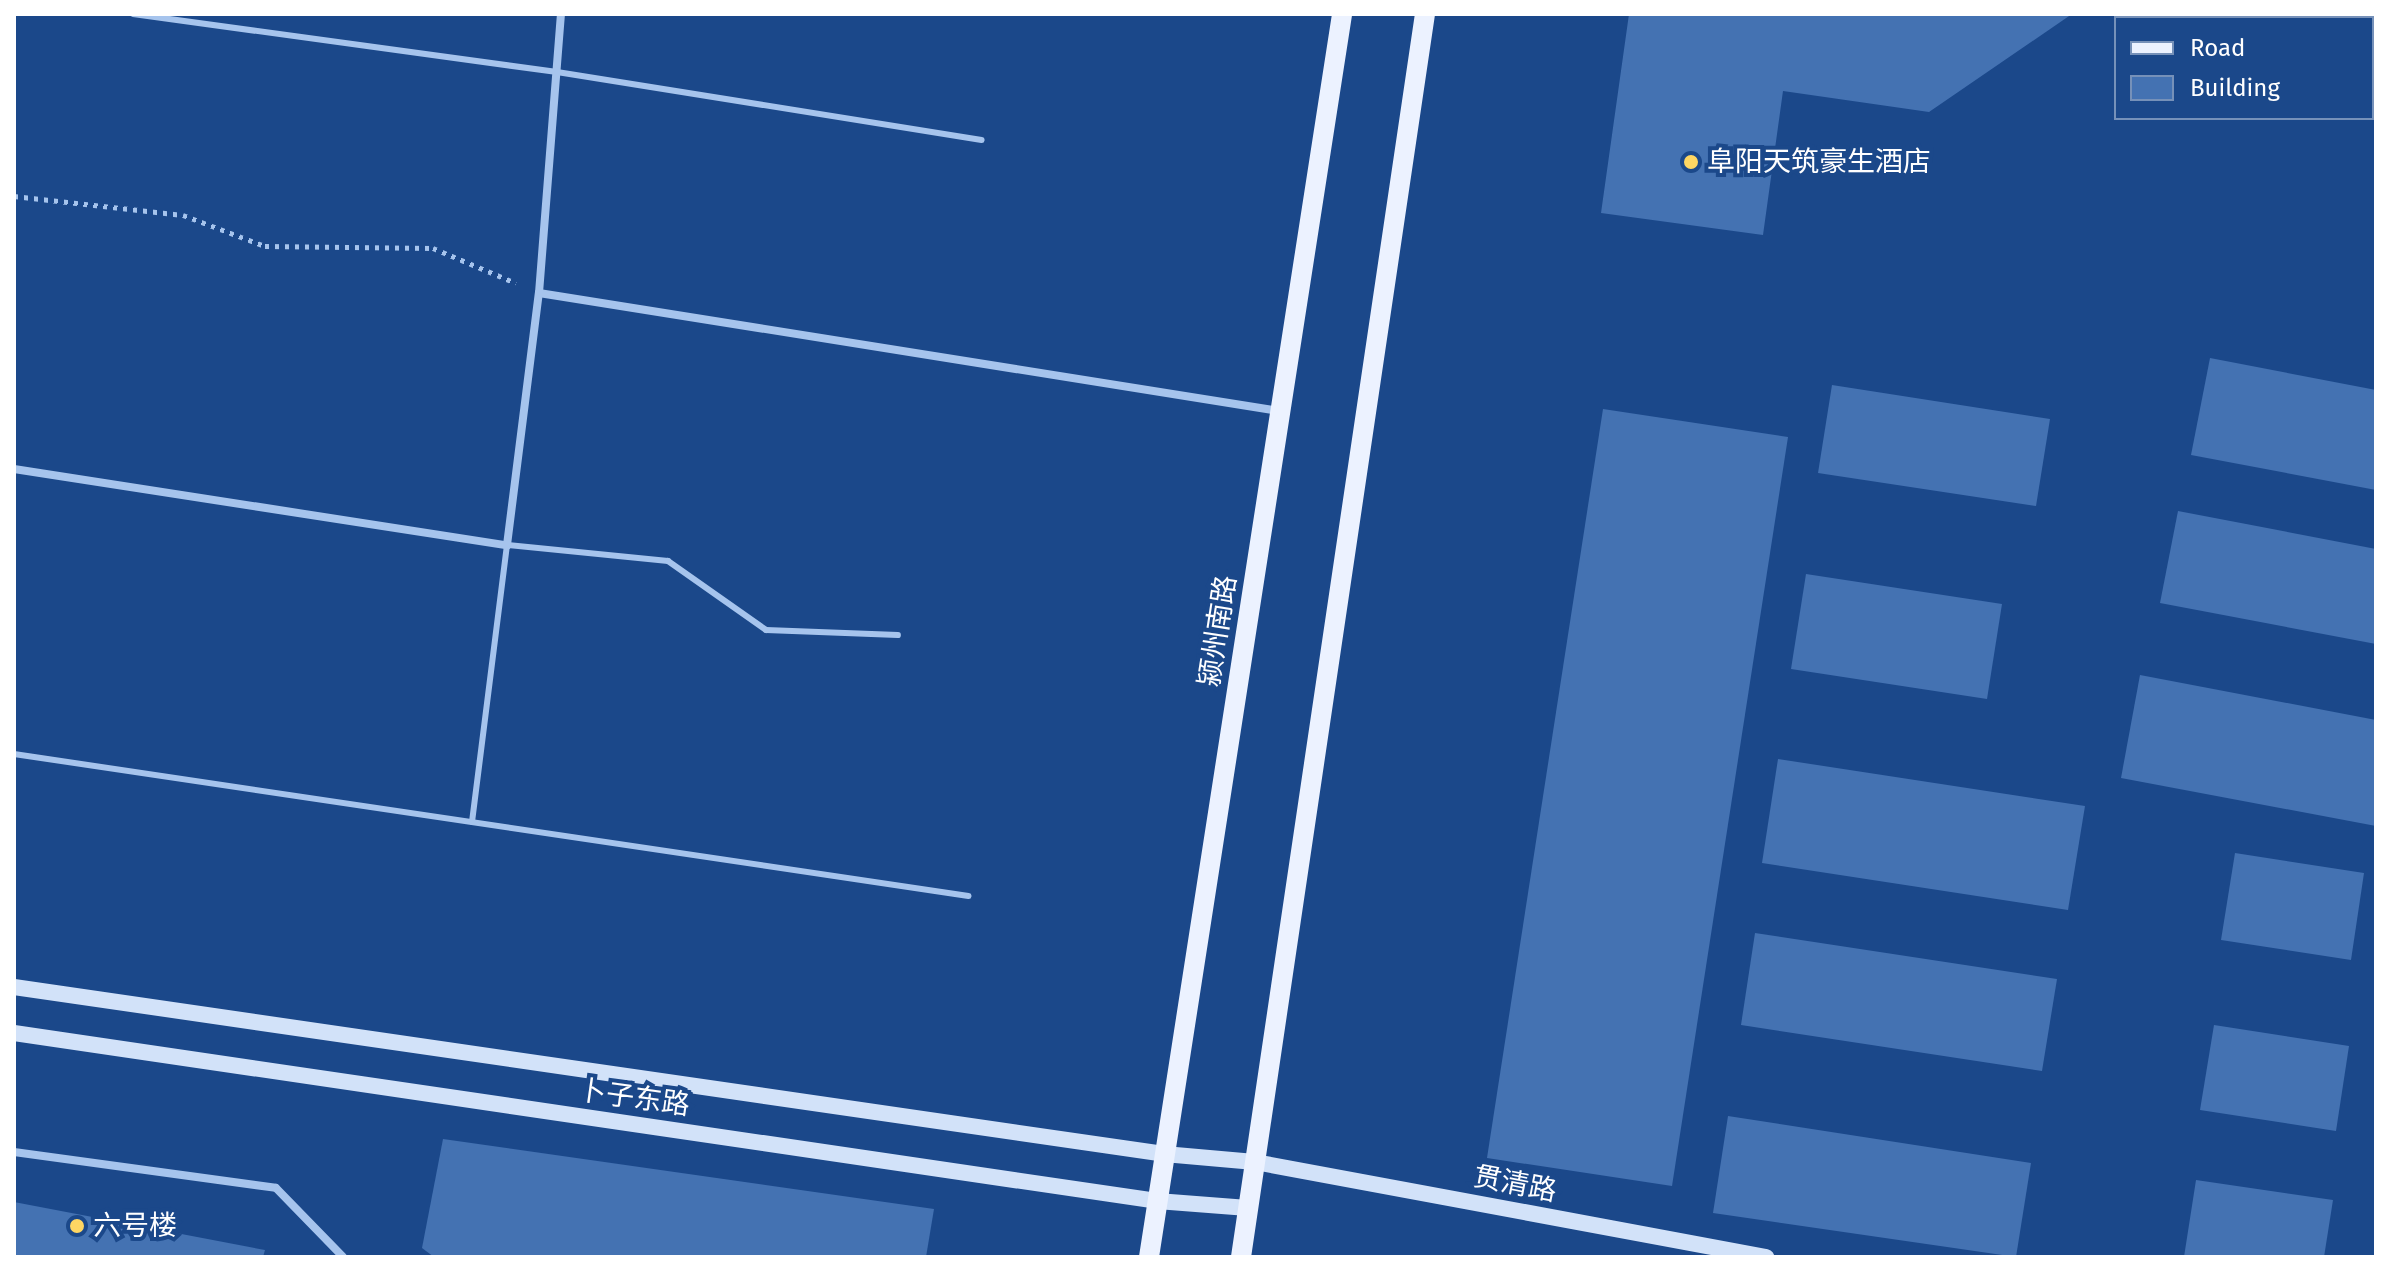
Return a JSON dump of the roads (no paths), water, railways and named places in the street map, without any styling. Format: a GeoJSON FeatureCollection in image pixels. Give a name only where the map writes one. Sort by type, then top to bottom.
{"type":"FeatureCollection","features":[{"type":"Feature","properties":{"kind":"main road","name":"颍州南路"},"geometry":{"type":"LineString","coordinates":[[1149,1257],[1342,14]]}},
{"type":"Feature","properties":{"kind":"main road"},"geometry":{"type":"LineString","coordinates":[[1241,1257],[1425,14]]}},
{"type":"Feature","properties":{"kind":"street"},"geometry":{"type":"LineString","coordinates":[[14,469],[507,545],[539,293],[561,14]]}},
{"type":"Feature","properties":{"kind":"street"},"geometry":{"type":"LineString","coordinates":[[539,293],[1280,411]]}},
{"type":"Feature","properties":{"kind":"street","name":"贯清路"},"geometry":{"type":"LineString","coordinates":[[14,987],[1164,1154],[1255,1162],[1766,1257]]}},
{"type":"Feature","properties":{"kind":"street","name":"卜子东路"},"geometry":{"type":"LineString","coordinates":[[14,1033],[1157,1201],[1248,1208]]}},
{"type":"Feature","properties":{"kind":"street"},"geometry":{"type":"LineString","coordinates":[[14,1152],[276,1188],[343,1257]]}},
{"type":"Feature","properties":{"kind":"lane"},"geometry":{"type":"LineString","coordinates":[[133,14],[557,72],[982,140]]}},
{"type":"Feature","properties":{"kind":"lane"},"geometry":{"type":"LineString","coordinates":[[472,822],[507,545],[668,561],[766,630],[898,635]]}},
{"type":"Feature","properties":{"kind":"lane"},"geometry":{"type":"LineString","coordinates":[[14,754],[969,896]]}},
{"type":"Feature","properties":{"kind":"place","name":"阜阳天筑豪生酒店"},"geometry":{"type":"Point","coordinates":[1691,162]}},
{"type":"Feature","properties":{"kind":"place","name":"六号楼"},"geometry":{"type":"Point","coordinates":[77,1226]}}]}
